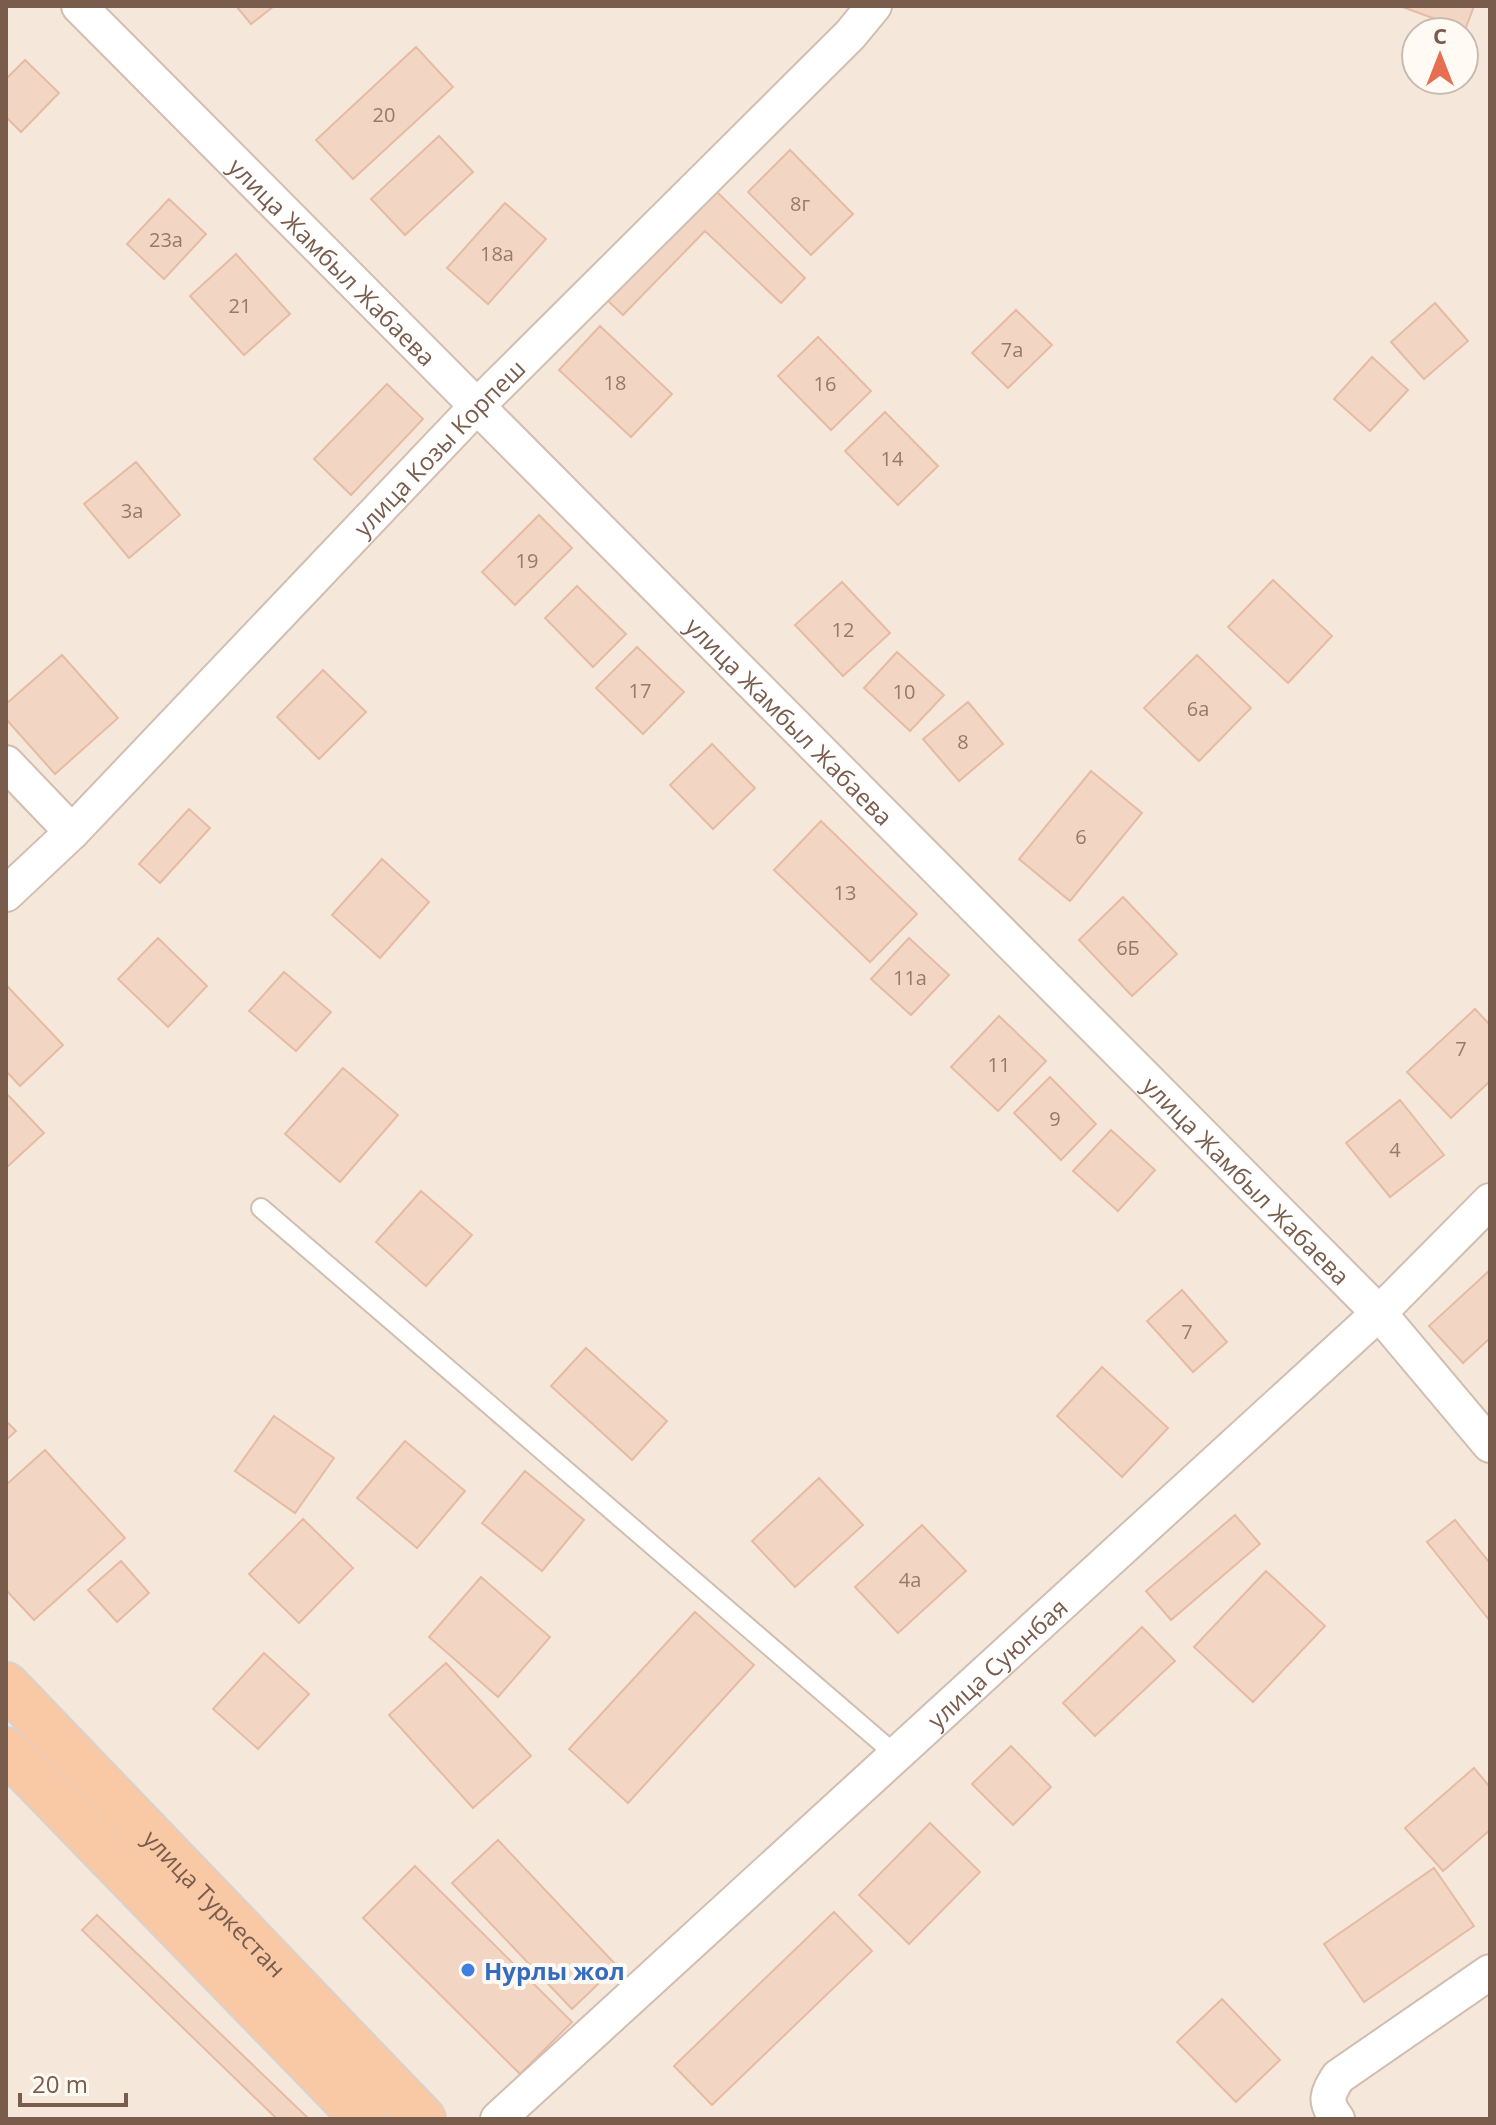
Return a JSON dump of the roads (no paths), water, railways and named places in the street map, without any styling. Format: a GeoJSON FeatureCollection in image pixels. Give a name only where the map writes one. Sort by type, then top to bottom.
{"type":"FeatureCollection","features":[{"type":"Feature","properties":{"kind":"highway","name":"улица Туркестан"},"geometry":{"type":"LineString","coordinates":[[6,1685],[423,2119]]}},
{"type":"Feature","properties":{"kind":"highway","name":"улица Туркестан"},"geometry":{"type":"LineString","coordinates":[[6,1750],[364,2119]]}},
{"type":"Feature","properties":{"kind":"street","name":"улица Жамбыл Жабаева"},"geometry":{"type":"LineString","coordinates":[[79,6],[1379,1313],[1490,1445]]}},
{"type":"Feature","properties":{"kind":"street","name":"улица Козы Корпеш"},"geometry":{"type":"LineString","coordinates":[[6,894],[72,832],[477,406],[850,35],[874,6]]}},
{"type":"Feature","properties":{"kind":"street"},"geometry":{"type":"LineString","coordinates":[[6,763],[72,832]]}},
{"type":"Feature","properties":{"kind":"street","name":"улица Суюнбая"},"geometry":{"type":"LineString","coordinates":[[498,2119],[1379,1313],[1490,1201]]}},
{"type":"Feature","properties":{"kind":"street"},"geometry":{"type":"LineString","coordinates":[[1337,2119],[1328,2103],[1328,2093],[1338,2077],[1490,1972]]}},
{"type":"Feature","properties":{"kind":"lane"},"geometry":{"type":"LineString","coordinates":[[261,1208],[896,1755]]}},
{"type":"Feature","properties":{"kind":"place","name":"Нурлы жол"},"geometry":{"type":"Point","coordinates":[468,1970]}}]}
